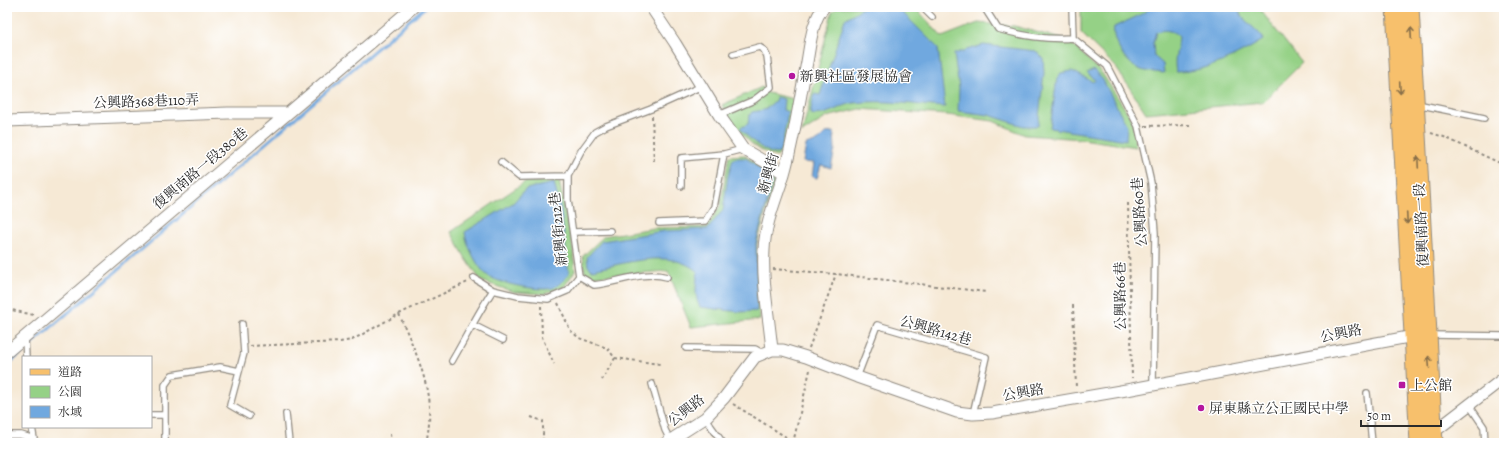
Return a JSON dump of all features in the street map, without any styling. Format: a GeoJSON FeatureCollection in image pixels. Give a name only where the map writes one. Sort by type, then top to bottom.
{"type":"FeatureCollection","features":[{"type":"Feature","properties":{"kind":"main road","name":"復興南路一段"},"geometry":{"type":"LineString","coordinates":[[1395,7],[1420,335]]}},
{"type":"Feature","properties":{"kind":"main road","name":"復興南路一段"},"geometry":{"type":"LineString","coordinates":[[1410,7],[1416,129],[1420,335],[1424,440]]}},
{"type":"Feature","properties":{"kind":"street","name":"復興南路一段380巷"},"geometry":{"type":"LineString","coordinates":[[7,352],[413,7]]}},
{"type":"Feature","properties":{"kind":"street"},"geometry":{"type":"LineString","coordinates":[[651,7],[719,115],[744,149],[784,173]]}},
{"type":"Feature","properties":{"kind":"street","name":"新興街"},"geometry":{"type":"LineString","coordinates":[[767,352],[764,268],[765,233],[784,173],[812,35],[820,11],[824,7]]}},
{"type":"Feature","properties":{"kind":"street","name":"公興路368巷110弄"},"geometry":{"type":"LineString","coordinates":[[7,121],[228,113],[287,113]]}},
{"type":"Feature","properties":{"kind":"street","name":"公興路"},"geometry":{"type":"LineString","coordinates":[[668,442],[705,418],[724,398],[745,368],[755,357],[767,352],[783,350],[809,358],[857,378],[957,412],[973,414],[992,413],[1076,399],[1420,335]]}},
{"type":"Feature","properties":{"kind":"street"},"geometry":{"type":"LineString","coordinates":[[1424,440],[1504,378]]}},
{"type":"Feature","properties":{"kind":"lane"},"geometry":{"type":"LineString","coordinates":[[922,7],[932,17]]}},
{"type":"Feature","properties":{"kind":"lane"},"geometry":{"type":"LineString","coordinates":[[984,7],[998,29],[1022,36],[1049,40],[1073,38],[1072,7]]}},
{"type":"Feature","properties":{"kind":"lane","name":"公興路60巷"},"geometry":{"type":"LineString","coordinates":[[1073,38],[1107,66],[1138,126],[1152,183],[1155,233],[1153,385]]}},
{"type":"Feature","properties":{"kind":"lane"},"geometry":{"type":"LineString","coordinates":[[719,115],[754,100],[771,87],[767,56],[764,50],[759,48],[733,54]]}},
{"type":"Feature","properties":{"kind":"lane","name":"新興街212巷"},"geometry":{"type":"LineString","coordinates":[[474,278],[493,290],[518,296],[548,299],[567,291],[578,276],[568,200],[568,176],[581,151],[595,132],[702,86]]}},
{"type":"Feature","properties":{"kind":"lane"},"geometry":{"type":"LineString","coordinates":[[1415,104],[1484,118]]}},
{"type":"Feature","properties":{"kind":"lane"},"geometry":{"type":"LineString","coordinates":[[681,186],[680,158],[724,154],[744,149]]}},
{"type":"Feature","properties":{"kind":"lane"},"geometry":{"type":"LineString","coordinates":[[659,223],[705,220],[714,207],[724,154]]}},
{"type":"Feature","properties":{"kind":"lane"},"geometry":{"type":"LineString","coordinates":[[502,162],[519,177],[568,176]]}},
{"type":"Feature","properties":{"kind":"lane"},"geometry":{"type":"LineString","coordinates":[[573,232],[610,231]]}},
{"type":"Feature","properties":{"kind":"lane"},"geometry":{"type":"LineString","coordinates":[[578,276],[594,285],[635,277],[661,275],[667,277]]}},
{"type":"Feature","properties":{"kind":"lane"},"geometry":{"type":"LineString","coordinates":[[452,361],[473,325],[478,312],[493,290]]}},
{"type":"Feature","properties":{"kind":"lane"},"geometry":{"type":"LineString","coordinates":[[242,324],[244,353],[230,406],[250,416]]}},
{"type":"Feature","properties":{"kind":"lane"},"geometry":{"type":"LineString","coordinates":[[473,325],[503,340]]}},
{"type":"Feature","properties":{"kind":"lane","name":"公興路142巷"},"geometry":{"type":"LineString","coordinates":[[857,378],[877,325],[986,357],[973,414]]}},
{"type":"Feature","properties":{"kind":"lane"},"geometry":{"type":"LineString","coordinates":[[1420,335],[1504,336]]}},
{"type":"Feature","properties":{"kind":"lane"},"geometry":{"type":"LineString","coordinates":[[25,337],[26,356]]}},
{"type":"Feature","properties":{"kind":"lane"},"geometry":{"type":"LineString","coordinates":[[686,348],[755,349],[767,352]]}},
{"type":"Feature","properties":{"kind":"lane"},"geometry":{"type":"LineString","coordinates":[[165,443],[165,385],[172,375],[220,367],[239,371]]}},
{"type":"Feature","properties":{"kind":"lane"},"geometry":{"type":"LineString","coordinates":[[652,384],[668,442]]}},
{"type":"Feature","properties":{"kind":"lane"},"geometry":{"type":"LineString","coordinates":[[1367,393],[1372,443]]}},
{"type":"Feature","properties":{"kind":"lane"},"geometry":{"type":"LineString","coordinates":[[1469,406],[1484,427],[1485,443]]}},
{"type":"Feature","properties":{"kind":"lane"},"geometry":{"type":"LineString","coordinates":[[286,414],[289,443]]}},
{"type":"Feature","properties":{"kind":"lane"},"geometry":{"type":"LineString","coordinates":[[152,415],[165,415]]}},
{"type":"Feature","properties":{"kind":"lane"},"geometry":{"type":"LineString","coordinates":[[705,418],[723,443]]}},
{"type":"Feature","properties":{"kind":"lane"},"geometry":{"type":"LineString","coordinates":[[32,428],[35,441]]}},
{"type":"Feature","properties":{"kind":"lane"},"geometry":{"type":"LineString","coordinates":[[7,435],[21,435],[35,441]]}},
{"type":"Feature","properties":{"kind":"path"},"geometry":{"type":"LineString","coordinates":[[651,109],[654,164]]}},
{"type":"Feature","properties":{"kind":"path"},"geometry":{"type":"LineString","coordinates":[[1138,126],[1190,125]]}},
{"type":"Feature","properties":{"kind":"path"},"geometry":{"type":"LineString","coordinates":[[1416,129],[1444,137],[1504,165]]}},
{"type":"Feature","properties":{"kind":"path","name":"公興路66巷"},"geometry":{"type":"LineString","coordinates":[[1128,203],[1132,389]]}},
{"type":"Feature","properties":{"kind":"path"},"geometry":{"type":"LineString","coordinates":[[764,268],[836,274],[986,292]]}},
{"type":"Feature","properties":{"kind":"path"},"geometry":{"type":"LineString","coordinates":[[793,443],[809,358],[836,274]]}},
{"type":"Feature","properties":{"kind":"path"},"geometry":{"type":"LineString","coordinates":[[244,346],[340,342],[352,340],[399,314],[474,278]]}},
{"type":"Feature","properties":{"kind":"path"},"geometry":{"type":"LineString","coordinates":[[555,296],[570,330],[579,338],[606,348],[615,358],[660,364]]}},
{"type":"Feature","properties":{"kind":"path"},"geometry":{"type":"LineString","coordinates":[[540,298],[542,336],[554,364]]}},
{"type":"Feature","properties":{"kind":"path"},"geometry":{"type":"LineString","coordinates":[[1073,305],[1076,399]]}},
{"type":"Feature","properties":{"kind":"path"},"geometry":{"type":"LineString","coordinates":[[7,309],[47,318]]}},
{"type":"Feature","properties":{"kind":"path"},"geometry":{"type":"LineString","coordinates":[[399,314],[419,359],[430,403],[431,424],[426,443]]}},
{"type":"Feature","properties":{"kind":"path"},"geometry":{"type":"LineString","coordinates":[[602,380],[615,358]]}},
{"type":"Feature","properties":{"kind":"path"},"geometry":{"type":"LineString","coordinates":[[724,398],[786,437]]}},
{"type":"Feature","properties":{"kind":"path"},"geometry":{"type":"LineString","coordinates":[[531,416],[543,421],[544,443]]}},
{"type":"Feature","properties":{"kind":"path"},"geometry":{"type":"LineString","coordinates":[[390,434],[391,443]]}},
{"type":"Feature","properties":{"kind":"green space"},"geometry":{"type":"Polygon","coordinates":[[[838,7],[915,7],[942,37],[978,23],[1014,26],[1069,41],[1102,73],[1133,121],[1136,147],[1082,139],[1025,135],[993,121],[947,115],[860,109],[827,117],[802,133],[832,12],[838,7]]]}},
{"type":"Feature","properties":{"kind":"green space"},"geometry":{"type":"Polygon","coordinates":[[[1081,7],[1258,7],[1302,63],[1263,102],[1146,113],[1115,66],[1081,33],[1081,7]]]}},
{"type":"Feature","properties":{"kind":"green space"},"geometry":{"type":"Polygon","coordinates":[[[762,87],[768,93],[794,99],[784,149],[777,157],[759,149],[751,143],[738,130],[722,105],[762,87]]]}},
{"type":"Feature","properties":{"kind":"green space"},"geometry":{"type":"Polygon","coordinates":[[[744,155],[771,172],[774,183],[757,244],[760,320],[691,327],[668,271],[585,277],[583,256],[604,236],[654,228],[707,227],[720,206],[729,156],[744,155]]]}},
{"type":"Feature","properties":{"kind":"green space"},"geometry":{"type":"Polygon","coordinates":[[[559,181],[573,248],[575,271],[564,287],[544,294],[514,292],[481,281],[451,232],[525,182],[559,181]]]}},
{"type":"Feature","properties":{"kind":"water"},"geometry":{"type":"Polygon","coordinates":[[[864,7],[897,7],[938,48],[945,107],[888,102],[865,102],[848,104],[827,113],[816,115],[810,114],[814,94],[820,95],[845,19],[864,7]]]}},
{"type":"Feature","properties":{"kind":"water"},"geometry":{"type":"Polygon","coordinates":[[[1152,7],[1238,7],[1241,16],[1262,36],[1263,40],[1243,52],[1221,62],[1199,69],[1176,72],[1175,58],[1179,37],[1172,32],[1165,30],[1159,31],[1156,32],[1153,43],[1154,56],[1163,64],[1164,73],[1142,70],[1129,62],[1120,51],[1115,39],[1114,27],[1138,16],[1152,7]]]}},
{"type":"Feature","properties":{"kind":"water"},"geometry":{"type":"Polygon","coordinates":[[[983,45],[1036,51],[1043,58],[1044,73],[1038,126],[1023,126],[989,115],[958,111],[959,88],[954,54],[983,45]]]}},
{"type":"Feature","properties":{"kind":"water"},"geometry":{"type":"Polygon","coordinates":[[[1094,70],[1103,80],[1127,126],[1126,140],[1050,128],[1057,78],[1061,73],[1072,71],[1093,82],[1095,80],[1087,73],[1094,70]]]}},
{"type":"Feature","properties":{"kind":"water"},"geometry":{"type":"Polygon","coordinates":[[[776,97],[784,99],[783,110],[788,112],[782,146],[779,153],[770,152],[764,149],[747,136],[740,128],[748,124],[749,116],[752,112],[764,110],[775,101],[776,97]]]}},
{"type":"Feature","properties":{"kind":"water"},"geometry":{"type":"Polygon","coordinates":[[[834,132],[835,149],[831,168],[821,165],[817,178],[812,177],[814,163],[803,162],[806,145],[820,139],[825,133],[834,132]]]}},
{"type":"Feature","properties":{"kind":"water"},"geometry":{"type":"Polygon","coordinates":[[[746,158],[770,176],[772,183],[756,243],[757,311],[740,312],[700,307],[696,294],[698,272],[687,264],[674,260],[646,259],[592,270],[588,266],[587,257],[602,241],[664,231],[708,229],[723,210],[728,176],[733,159],[746,158]]]}},
{"type":"Feature","properties":{"kind":"water"},"geometry":{"type":"Polygon","coordinates":[[[554,183],[561,210],[569,274],[558,285],[547,289],[529,288],[509,284],[487,275],[479,267],[467,243],[465,232],[513,203],[526,189],[554,183]]]}},
{"type":"Feature","properties":{"kind":"waterway"},"geometry":{"type":"LineString","coordinates":[[7,365],[425,7]]}},
{"type":"Feature","properties":{"kind":"place","name":"新興社區發展協會"},"geometry":{"type":"Point","coordinates":[792,76]}},
{"type":"Feature","properties":{"kind":"place","name":"上公館"},"geometry":{"type":"Point","coordinates":[1402,385]}},
{"type":"Feature","properties":{"kind":"place","name":"屏東縣立公正國民中學"},"geometry":{"type":"Point","coordinates":[1201,408]}}]}
